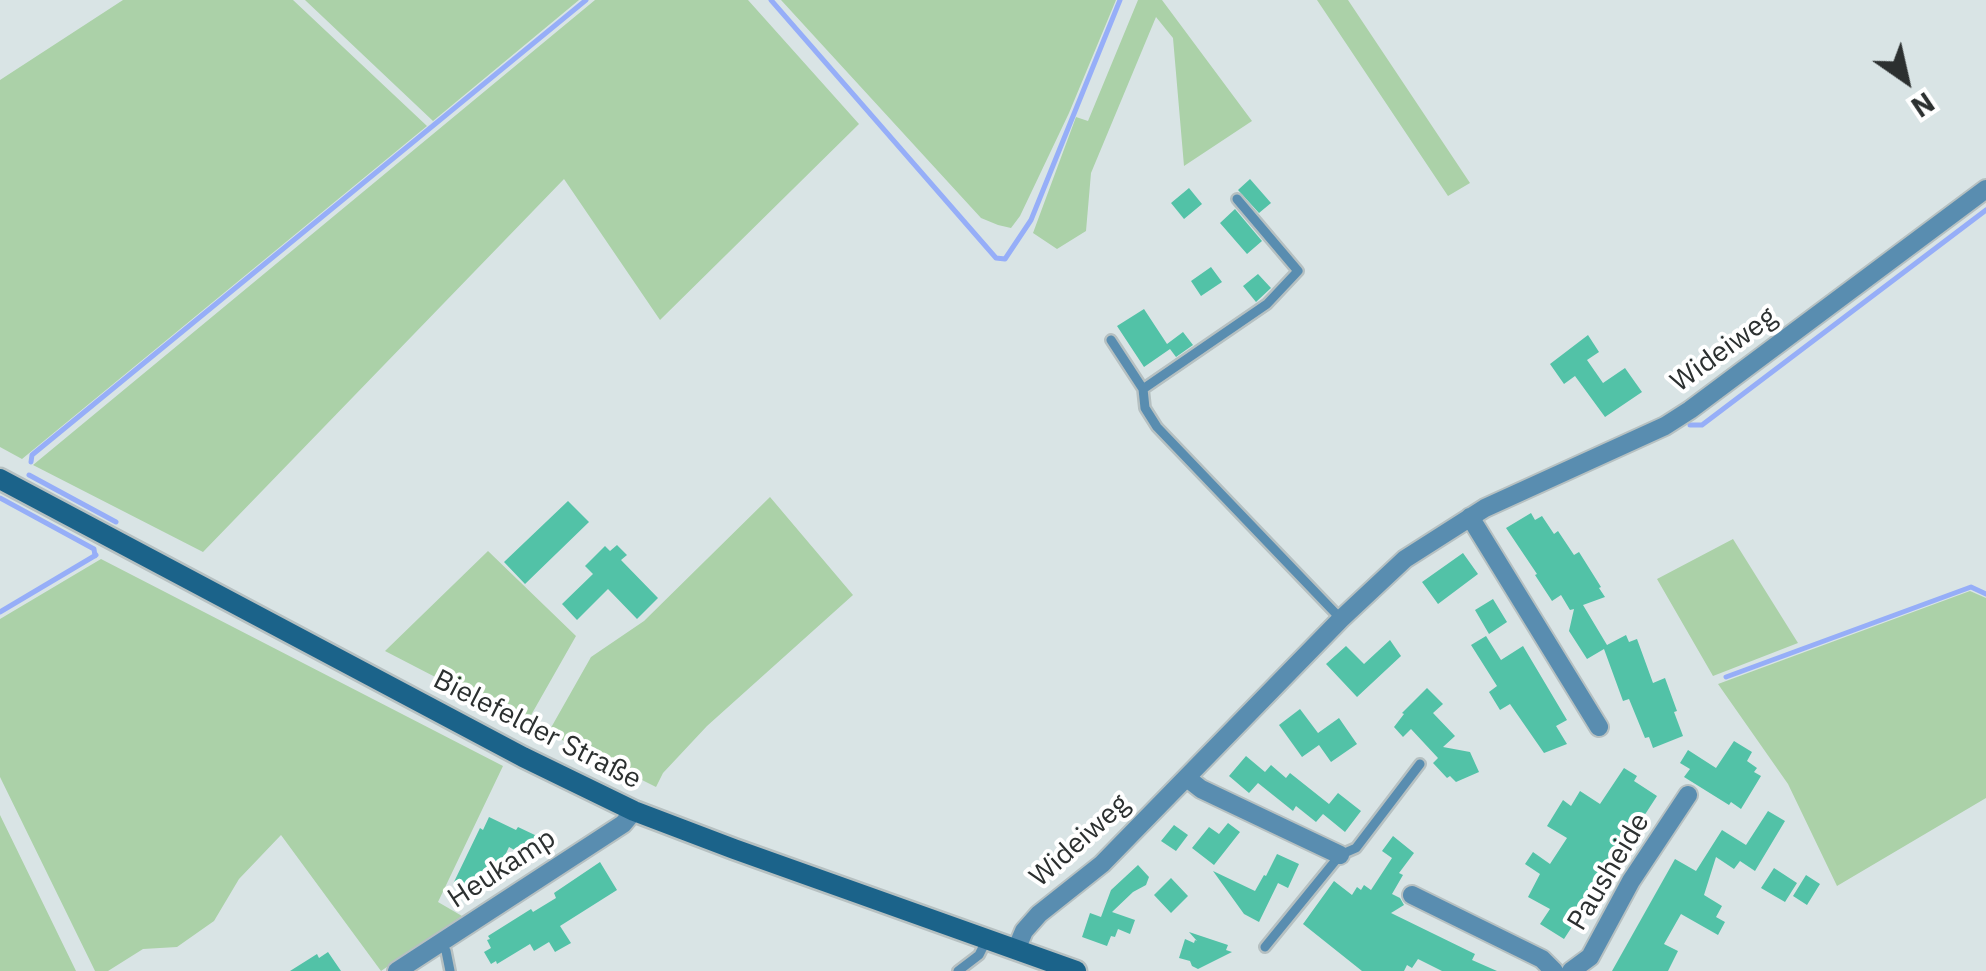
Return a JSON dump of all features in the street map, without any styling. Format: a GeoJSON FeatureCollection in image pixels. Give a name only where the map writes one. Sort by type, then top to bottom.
{"type":"FeatureCollection","features":[{"type":"Feature","properties":{"kind":"main road","name":"Bielefelder Straße"},"geometry":{"type":"LineString","coordinates":[[0,479],[522,757],[634,811],[1076,971]]}},
{"type":"Feature","properties":{"kind":"street","name":"Wideiweg"},"geometry":{"type":"LineString","coordinates":[[1016,950],[1024,931],[1040,914],[1102,864],[1341,619],[1406,559],[1470,517],[1664,426],[1690,410],[1986,189]]}},
{"type":"Feature","properties":{"kind":"street"},"geometry":{"type":"LineString","coordinates":[[1470,517],[1599,727]]}},
{"type":"Feature","properties":{"kind":"street"},"geometry":{"type":"LineString","coordinates":[[1187,778],[1201,790],[1340,855]]}},
{"type":"Feature","properties":{"kind":"street","name":"Pausheide"},"geometry":{"type":"LineString","coordinates":[[1571,971],[1590,957],[1631,880],[1688,794]]}},
{"type":"Feature","properties":{"kind":"street","name":"Heukamp"},"geometry":{"type":"LineString","coordinates":[[397,971],[623,824],[634,811]]}},
{"type":"Feature","properties":{"kind":"street"},"geometry":{"type":"LineString","coordinates":[[1412,894],[1542,959],[1554,971]]}},
{"type":"Feature","properties":{"kind":"lane"},"geometry":{"type":"LineString","coordinates":[[1143,389],[1267,304],[1298,271],[1236,199]]}},
{"type":"Feature","properties":{"kind":"lane"},"geometry":{"type":"LineString","coordinates":[[1111,340],[1143,389],[1145,408],[1157,427],[1341,619]]}},
{"type":"Feature","properties":{"kind":"lane"},"geometry":{"type":"LineString","coordinates":[[1264,947],[1340,855],[1356,848],[1420,764]]}},
{"type":"Feature","properties":{"kind":"lane"},"geometry":{"type":"LineString","coordinates":[[958,971],[979,955],[987,939]]}},
{"type":"Feature","properties":{"kind":"lane"},"geometry":{"type":"LineString","coordinates":[[440,942],[450,971]]}},
{"type":"Feature","properties":{"kind":"green space"},"geometry":{"type":"Polygon","coordinates":[[[123,0],[293,0],[427,126],[22,459],[0,447],[0,80],[123,0]]]}},
{"type":"Feature","properties":{"kind":"green space"},"geometry":{"type":"Polygon","coordinates":[[[305,0],[579,0],[433,121],[305,0]]]}},
{"type":"Feature","properties":{"kind":"green space"},"geometry":{"type":"Polygon","coordinates":[[[595,0],[748,0],[859,124],[660,320],[564,179],[203,552],[33,465],[595,0]]]}},
{"type":"Feature","properties":{"kind":"green space"},"geometry":{"type":"Polygon","coordinates":[[[781,0],[1116,0],[1069,113],[1011,228],[981,218],[781,0]]]}},
{"type":"Feature","properties":{"kind":"green space"},"geometry":{"type":"Polygon","coordinates":[[[1138,0],[1162,0],[1252,121],[1184,166],[1173,38],[1156,17],[1091,173],[1086,231],[1057,249],[1033,233],[1076,117],[1088,121],[1138,0]]]}},
{"type":"Feature","properties":{"kind":"green space"},"geometry":{"type":"Polygon","coordinates":[[[1317,0],[1348,0],[1470,183],[1448,196],[1317,0]]]}},
{"type":"Feature","properties":{"kind":"green space"},"geometry":{"type":"Polygon","coordinates":[[[770,497],[853,595],[707,726],[663,773],[656,787],[548,733],[591,657],[644,621],[770,497]]]}},
{"type":"Feature","properties":{"kind":"green space"},"geometry":{"type":"Polygon","coordinates":[[[1733,539],[1798,643],[1713,676],[1657,579],[1733,539]]]}},
{"type":"Feature","properties":{"kind":"green space"},"geometry":{"type":"Polygon","coordinates":[[[488,551],[576,636],[526,724],[385,651],[488,551]]]}},
{"type":"Feature","properties":{"kind":"green space"},"geometry":{"type":"Polygon","coordinates":[[[101,559],[503,766],[438,902],[462,916],[381,971],[281,835],[239,879],[214,921],[177,947],[143,949],[108,971],[95,971],[0,777],[0,619],[101,559]]]}},
{"type":"Feature","properties":{"kind":"green space"},"geometry":{"type":"Polygon","coordinates":[[[1970,591],[1986,598],[1986,798],[1837,886],[1788,784],[1718,684],[1970,591]]]}},
{"type":"Feature","properties":{"kind":"green space"},"geometry":{"type":"Polygon","coordinates":[[[0,815],[76,971],[0,971],[0,815]]]}},
{"type":"Feature","properties":{"kind":"building"},"geometry":{"type":"Polygon","coordinates":[[[1250,179],[1271,203],[1259,213],[1238,190],[1250,179]]]}},
{"type":"Feature","properties":{"kind":"building"},"geometry":{"type":"Polygon","coordinates":[[[1189,188],[1202,204],[1184,219],[1171,203],[1189,188]]]}},
{"type":"Feature","properties":{"kind":"building"},"geometry":{"type":"Polygon","coordinates":[[[1235,209],[1262,241],[1247,254],[1220,223],[1235,209]]]}},
{"type":"Feature","properties":{"kind":"building"},"geometry":{"type":"Polygon","coordinates":[[[1211,267],[1222,282],[1201,296],[1191,281],[1211,267]]]}},
{"type":"Feature","properties":{"kind":"building"},"geometry":{"type":"Polygon","coordinates":[[[1258,274],[1271,288],[1256,302],[1243,286],[1258,274]]]}},
{"type":"Feature","properties":{"kind":"building"},"geometry":{"type":"Polygon","coordinates":[[[1144,309],[1167,344],[1183,332],[1193,345],[1176,357],[1170,349],[1144,367],[1117,326],[1144,309]]]}},
{"type":"Feature","properties":{"kind":"building"},"geometry":{"type":"Polygon","coordinates":[[[1588,335],[1599,352],[1587,360],[1603,383],[1625,368],[1642,392],[1605,417],[1575,376],[1564,384],[1550,364],[1588,335]]]}},
{"type":"Feature","properties":{"kind":"building"},"geometry":{"type":"Polygon","coordinates":[[[568,501],[589,522],[525,584],[504,562],[568,501]]]}},
{"type":"Feature","properties":{"kind":"building"},"geometry":{"type":"Polygon","coordinates":[[[1531,513],[1535,520],[1542,516],[1554,534],[1558,531],[1574,555],[1579,552],[1601,587],[1605,597],[1583,605],[1607,645],[1626,635],[1629,642],[1637,639],[1653,683],[1665,678],[1683,736],[1653,748],[1629,699],[1623,701],[1604,649],[1587,659],[1569,631],[1574,609],[1570,610],[1561,595],[1552,601],[1506,528],[1531,513]]]}},
{"type":"Feature","properties":{"kind":"building"},"geometry":{"type":"Polygon","coordinates":[[[617,545],[627,555],[621,560],[658,598],[637,619],[608,589],[577,620],[562,604],[593,574],[585,566],[605,546],[610,551],[617,545]]]}},
{"type":"Feature","properties":{"kind":"building"},"geometry":{"type":"Polygon","coordinates":[[[1463,553],[1478,574],[1438,604],[1422,582],[1463,553]]]}},
{"type":"Feature","properties":{"kind":"building"},"geometry":{"type":"Polygon","coordinates":[[[1493,599],[1507,622],[1489,634],[1475,610],[1493,599]]]}},
{"type":"Feature","properties":{"kind":"building"},"geometry":{"type":"Polygon","coordinates":[[[1486,636],[1501,660],[1523,646],[1567,720],[1556,726],[1567,744],[1544,753],[1510,704],[1500,710],[1489,692],[1497,686],[1471,645],[1486,636]]]}},
{"type":"Feature","properties":{"kind":"building"},"geometry":{"type":"Polygon","coordinates":[[[1390,640],[1401,656],[1357,697],[1326,664],[1346,646],[1364,664],[1390,640]]]}},
{"type":"Feature","properties":{"kind":"building"},"geometry":{"type":"Polygon","coordinates":[[[1427,688],[1443,704],[1433,713],[1455,736],[1443,747],[1470,752],[1479,772],[1456,782],[1450,776],[1447,778],[1433,763],[1438,758],[1411,729],[1403,737],[1394,727],[1427,688]]]}},
{"type":"Feature","properties":{"kind":"building"},"geometry":{"type":"Polygon","coordinates":[[[1300,709],[1318,733],[1339,718],[1357,744],[1331,762],[1319,745],[1302,757],[1279,725],[1300,709]]]}},
{"type":"Feature","properties":{"kind":"building"},"geometry":{"type":"Polygon","coordinates":[[[1734,741],[1752,752],[1747,761],[1761,776],[1741,809],[1684,777],[1690,769],[1680,763],[1688,750],[1716,768],[1734,741]]]}},
{"type":"Feature","properties":{"kind":"building"},"geometry":{"type":"Polygon","coordinates":[[[1246,756],[1265,772],[1271,765],[1286,778],[1290,773],[1329,804],[1338,793],[1361,811],[1345,832],[1323,814],[1316,822],[1296,806],[1293,811],[1258,783],[1249,793],[1229,776],[1246,756]]]}},
{"type":"Feature","properties":{"kind":"building"},"geometry":{"type":"Polygon","coordinates":[[[1624,768],[1637,776],[1634,781],[1657,796],[1564,939],[1540,924],[1550,909],[1528,897],[1540,874],[1525,864],[1533,852],[1550,864],[1567,838],[1547,826],[1563,800],[1571,806],[1580,791],[1600,804],[1624,768]]]}},
{"type":"Feature","properties":{"kind":"building"},"geometry":{"type":"Polygon","coordinates":[[[1768,811],[1785,821],[1755,871],[1740,861],[1734,869],[1716,857],[1704,895],[1722,906],[1716,917],[1725,922],[1718,935],[1681,914],[1664,944],[1678,951],[1668,971],[1612,971],[1675,859],[1696,871],[1722,830],[1746,845],[1768,811]]]}},
{"type":"Feature","properties":{"kind":"building"},"geometry":{"type":"Polygon","coordinates":[[[489,817],[537,836],[527,857],[509,847],[493,881],[482,875],[473,894],[453,884],[489,817]]]}},
{"type":"Feature","properties":{"kind":"building"},"geometry":{"type":"Polygon","coordinates":[[[1228,823],[1240,832],[1214,865],[1192,848],[1209,827],[1219,834],[1228,823]]]}},
{"type":"Feature","properties":{"kind":"building"},"geometry":{"type":"Polygon","coordinates":[[[1174,825],[1188,835],[1176,851],[1161,841],[1174,825]]]}},
{"type":"Feature","properties":{"kind":"building"},"geometry":{"type":"Polygon","coordinates":[[[1393,836],[1414,853],[1399,873],[1403,875],[1392,894],[1404,905],[1391,913],[1475,954],[1472,960],[1497,971],[1442,971],[1418,959],[1404,971],[1362,971],[1303,924],[1334,881],[1352,895],[1364,885],[1371,890],[1392,858],[1382,851],[1393,836]]]}},
{"type":"Feature","properties":{"kind":"building"},"geometry":{"type":"Polygon","coordinates":[[[1277,854],[1299,864],[1288,888],[1278,883],[1259,922],[1244,914],[1213,871],[1255,891],[1277,854]]]}},
{"type":"Feature","properties":{"kind":"building"},"geometry":{"type":"Polygon","coordinates":[[[600,862],[617,890],[560,926],[571,943],[555,952],[549,942],[534,951],[530,944],[491,964],[484,952],[491,948],[488,936],[556,898],[554,893],[600,862]]]}},
{"type":"Feature","properties":{"kind":"building"},"geometry":{"type":"Polygon","coordinates":[[[1138,865],[1149,877],[1146,885],[1112,912],[1135,920],[1130,934],[1118,929],[1107,946],[1082,937],[1090,913],[1101,917],[1111,890],[1138,865]]]}},
{"type":"Feature","properties":{"kind":"building"},"geometry":{"type":"Polygon","coordinates":[[[1774,868],[1797,883],[1785,902],[1761,888],[1774,868]]]}},
{"type":"Feature","properties":{"kind":"building"},"geometry":{"type":"Polygon","coordinates":[[[1806,875],[1820,884],[1807,905],[1793,896],[1806,875]]]}},
{"type":"Feature","properties":{"kind":"building"},"geometry":{"type":"Polygon","coordinates":[[[1171,878],[1188,896],[1171,913],[1154,895],[1171,878]]]}},
{"type":"Feature","properties":{"kind":"building"},"geometry":{"type":"Polygon","coordinates":[[[1189,932],[1228,945],[1226,950],[1232,952],[1198,969],[1179,958],[1185,939],[1197,941],[1189,932]]]}},
{"type":"Feature","properties":{"kind":"building"},"geometry":{"type":"Polygon","coordinates":[[[328,952],[341,971],[290,971],[317,954],[319,958],[328,952]]]}},
{"type":"Feature","properties":{"kind":"waterway"},"geometry":{"type":"LineString","coordinates":[[31,462],[32,455],[586,0]]}},
{"type":"Feature","properties":{"kind":"waterway"},"geometry":{"type":"LineString","coordinates":[[771,0],[996,258],[1005,259],[1031,220],[1120,0]]}},
{"type":"Feature","properties":{"kind":"waterway"},"geometry":{"type":"LineString","coordinates":[[1690,425],[1702,425],[1986,210]]}},
{"type":"Feature","properties":{"kind":"waterway"},"geometry":{"type":"LineString","coordinates":[[29,475],[116,522]]}},
{"type":"Feature","properties":{"kind":"waterway"},"geometry":{"type":"LineString","coordinates":[[0,498],[94,549],[95,556]]}},
{"type":"Feature","properties":{"kind":"waterway"},"geometry":{"type":"LineString","coordinates":[[0,612],[96,555]]}},
{"type":"Feature","properties":{"kind":"waterway"},"geometry":{"type":"LineString","coordinates":[[1726,677],[1971,587],[1986,594]]}}]}
